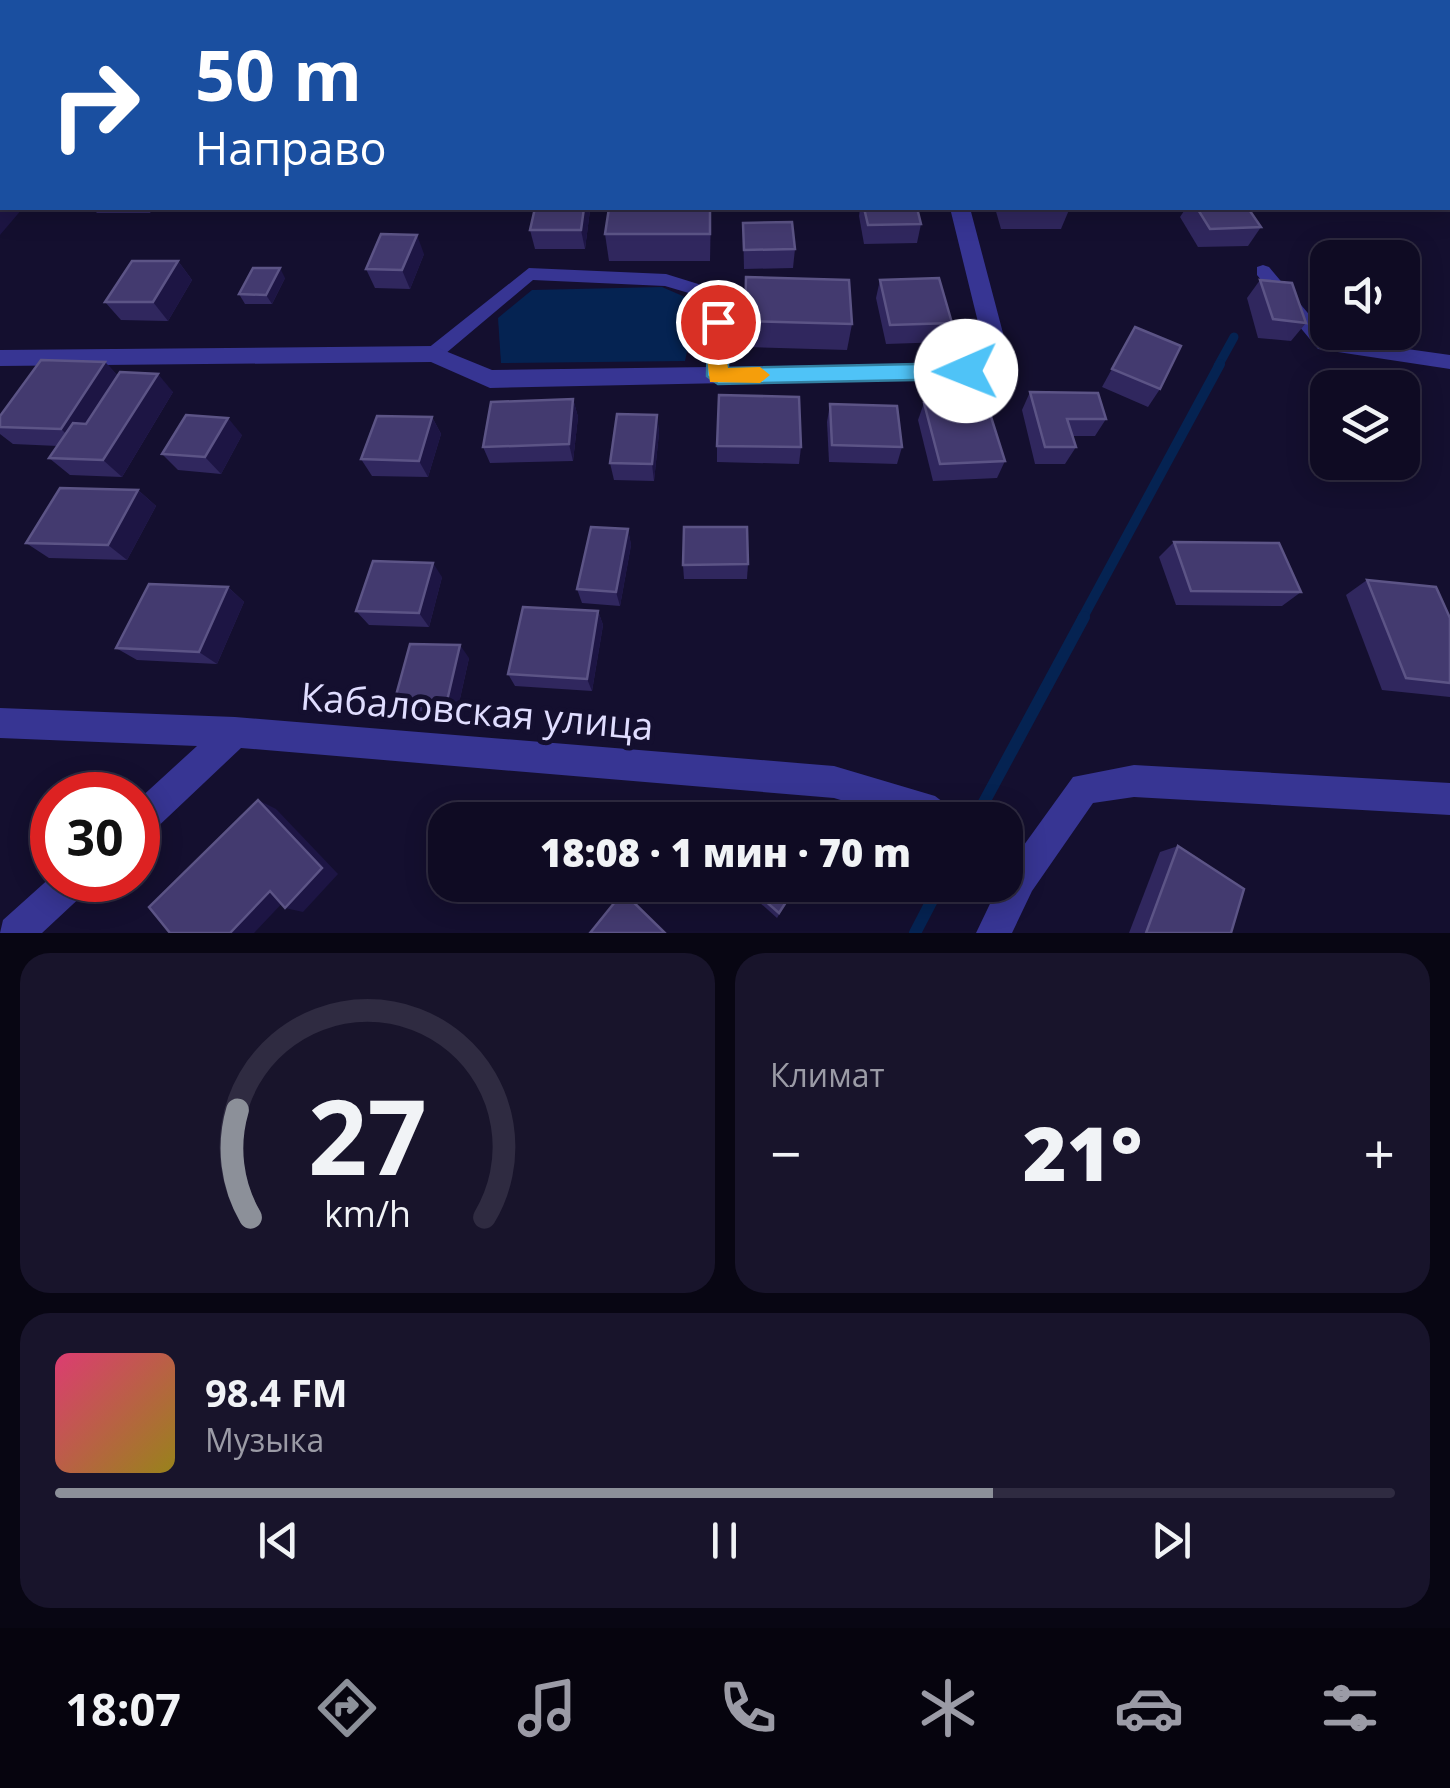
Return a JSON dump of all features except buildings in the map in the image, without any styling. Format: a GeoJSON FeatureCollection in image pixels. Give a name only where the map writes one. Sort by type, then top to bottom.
{"type":"FeatureCollection","features":[{"type":"Feature","properties":{"kind":"street"},"geometry":{"type":"LineString","coordinates":[[0,358],[433,354],[490,379],[1002,370],[961,210]]}},
{"type":"Feature","properties":{"kind":"street","name":"Кабаловская улица"},"geometry":{"type":"LineString","coordinates":[[0,723],[235,732],[834,782],[902,802]]}},
{"type":"Feature","properties":{"kind":"street"},"geometry":{"type":"LineString","coordinates":[[160,802],[235,732]]}},
{"type":"Feature","properties":{"kind":"street"},"geometry":{"type":"LineString","coordinates":[[1023,860],[1084,788],[1134,781],[1450,799]]}},
{"type":"Feature","properties":{"kind":"street"},"geometry":{"type":"LineString","coordinates":[[16,933],[50,902]]}},
{"type":"Feature","properties":{"kind":"street"},"geometry":{"type":"LineString","coordinates":[[994,933],[1003,902]]}},
{"type":"Feature","properties":{"kind":"lane"},"geometry":{"type":"LineString","coordinates":[[1263,271],[1324,344],[1450,362]]}},
{"type":"Feature","properties":{"kind":"lane"},"geometry":{"type":"LineString","coordinates":[[433,354],[529,274],[666,280],[718,296],[718,376]]}},
{"type":"Feature","properties":{"kind":"water"},"geometry":{"type":"Polygon","coordinates":[[[662,287],[685,297],[694,319],[685,361],[501,363],[498,318],[532,290],[662,287]]]}},
{"type":"Feature","properties":{"kind":"waterway"},"geometry":{"type":"LineString","coordinates":[[1218,366],[1234,337]]}},
{"type":"Feature","properties":{"kind":"waterway"},"geometry":{"type":"LineString","coordinates":[[1082,619],[1220,364]]}},
{"type":"Feature","properties":{"kind":"waterway"},"geometry":{"type":"LineString","coordinates":[[984,802],[1084,617]]}},
{"type":"Feature","properties":{"kind":"waterway"},"geometry":{"type":"LineString","coordinates":[[915,933],[931,902]]}},
{"type":"Feature","properties":{"kind":"slow traffic"},"geometry":{"type":"LineString","coordinates":[[718,358],[718,376],[760,375]]}},
{"type":"Feature","properties":{"kind":"route"},"geometry":{"type":"LineString","coordinates":[[718,322],[718,376],[966,371]]}}]}
